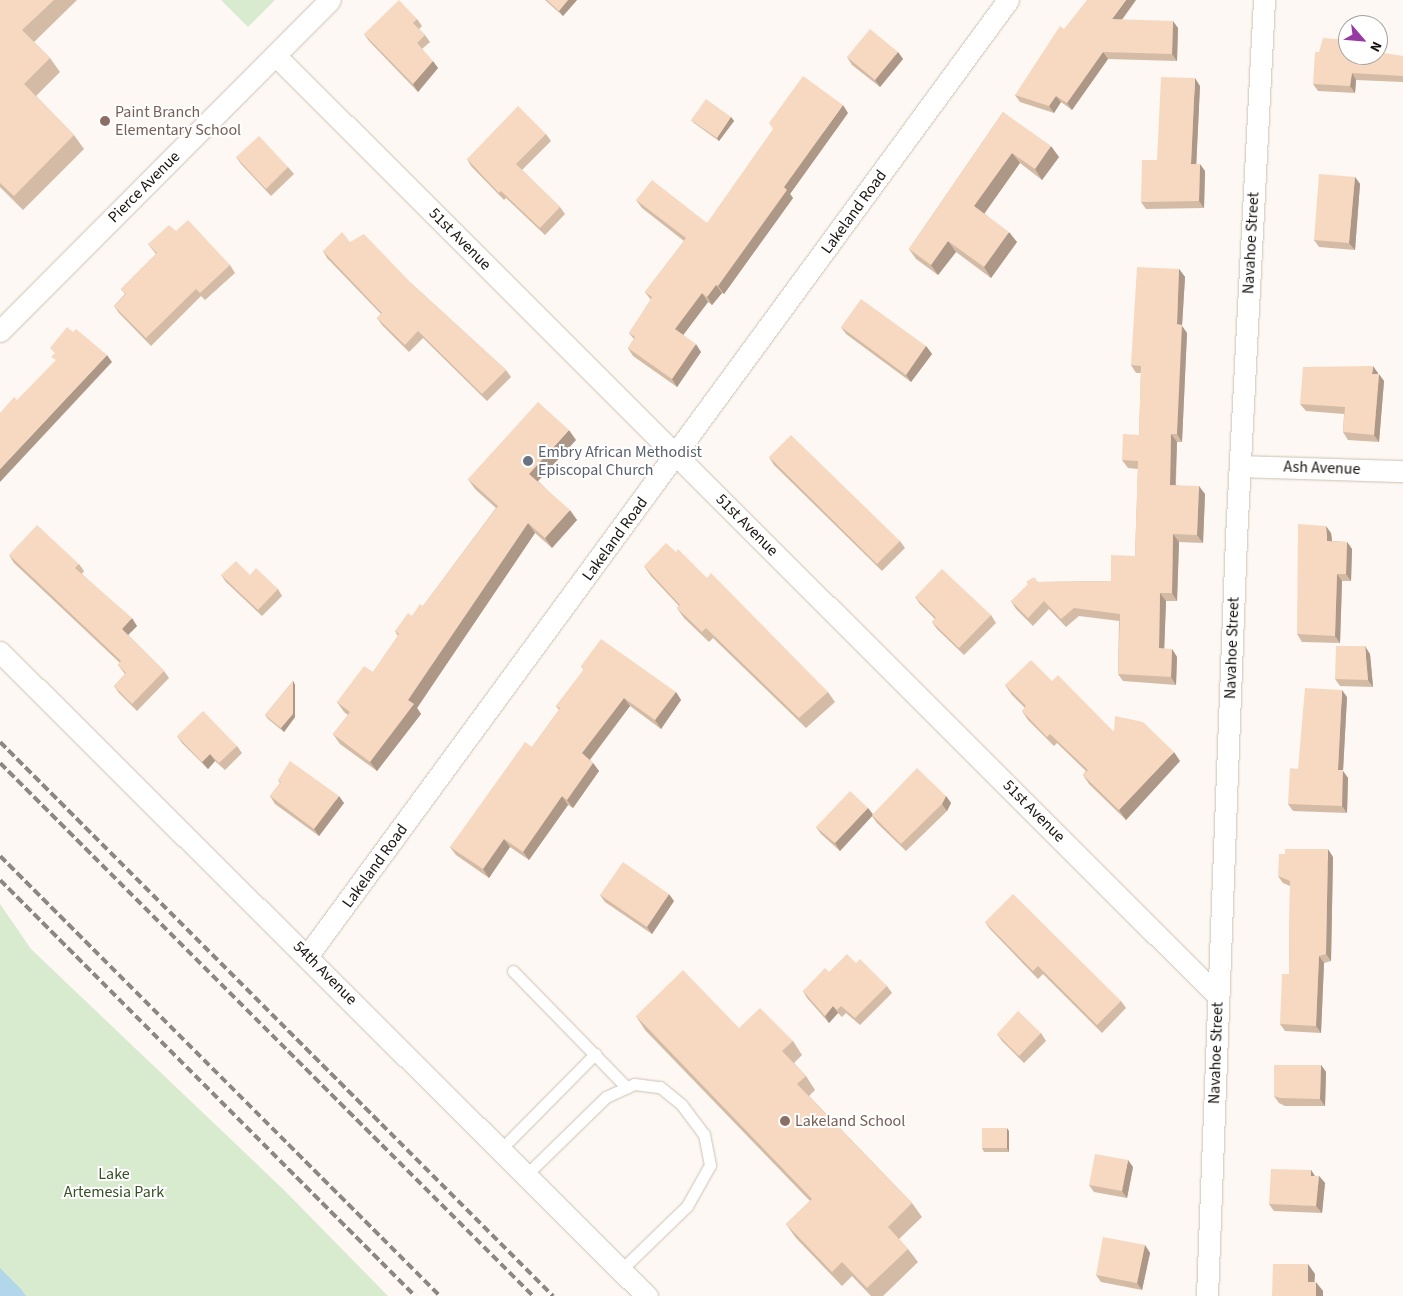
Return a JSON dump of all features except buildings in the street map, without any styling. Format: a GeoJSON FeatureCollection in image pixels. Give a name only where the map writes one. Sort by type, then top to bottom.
{"type":"FeatureCollection","features":[{"type":"Feature","properties":{"kind":"street","name":"Pierce Avenue"},"geometry":{"type":"LineString","coordinates":[[0,332],[330,0]]}},
{"type":"Feature","properties":{"kind":"street","name":"Lakeland Road"},"geometry":{"type":"LineString","coordinates":[[308,955],[1008,0]]}},
{"type":"Feature","properties":{"kind":"street","name":"Navahoe Street"},"geometry":{"type":"LineString","coordinates":[[1207,1296],[1240,466],[1264,0]]}},
{"type":"Feature","properties":{"kind":"street","name":"51st Avenue"},"geometry":{"type":"LineString","coordinates":[[275,55],[1218,996]]}},
{"type":"Feature","properties":{"kind":"street","name":"Ash Avenue"},"geometry":{"type":"LineString","coordinates":[[1240,466],[1403,471]]}},
{"type":"Feature","properties":{"kind":"street","name":"54th Avenue"},"geometry":{"type":"LineString","coordinates":[[0,652],[308,955],[647,1296]]}},
{"type":"Feature","properties":{"kind":"lane"},"geometry":{"type":"LineString","coordinates":[[513,971],[627,1088]]}},
{"type":"Feature","properties":{"kind":"lane"},"geometry":{"type":"LineString","coordinates":[[501,1149],[595,1054]]}},
{"type":"Feature","properties":{"kind":"lane"},"geometry":{"type":"LineString","coordinates":[[526,1175],[606,1097],[634,1084],[660,1087],[681,1104],[704,1134],[710,1165],[688,1206],[621,1270]]}},
{"type":"Feature","properties":{"kind":"green space"},"geometry":{"type":"Polygon","coordinates":[[[221,0],[275,0],[248,27],[221,0]]]}},
{"type":"Feature","properties":{"kind":"green space","name":"Lake Artemesia Park"},"geometry":{"type":"Polygon","coordinates":[[[0,904],[31,949],[285,1191],[388,1296],[0,1296],[0,904]]]}},
{"type":"Feature","properties":{"kind":"water"},"geometry":{"type":"Polygon","coordinates":[[[0,1268],[20,1288],[26,1296],[0,1296],[0,1268]]]}},
{"type":"Feature","properties":{"kind":"railway"},"geometry":{"type":"LineString","coordinates":[[0,742],[553,1296]]}},
{"type":"Feature","properties":{"kind":"railway"},"geometry":{"type":"LineString","coordinates":[[0,763],[533,1296]]}},
{"type":"Feature","properties":{"kind":"railway"},"geometry":{"type":"LineString","coordinates":[[0,856],[440,1296]]}},
{"type":"Feature","properties":{"kind":"railway"},"geometry":{"type":"LineString","coordinates":[[0,880],[415,1296]]}},
{"type":"Feature","properties":{"kind":"place","name":"Paint Branch Elementary School"},"geometry":{"type":"Point","coordinates":[105,121]}},
{"type":"Feature","properties":{"kind":"place","name":"Embry African Methodist Episcopal Church"},"geometry":{"type":"Point","coordinates":[528,461]}},
{"type":"Feature","properties":{"kind":"place","name":"Lakeland School"},"geometry":{"type":"Point","coordinates":[785,1121]}}]}
